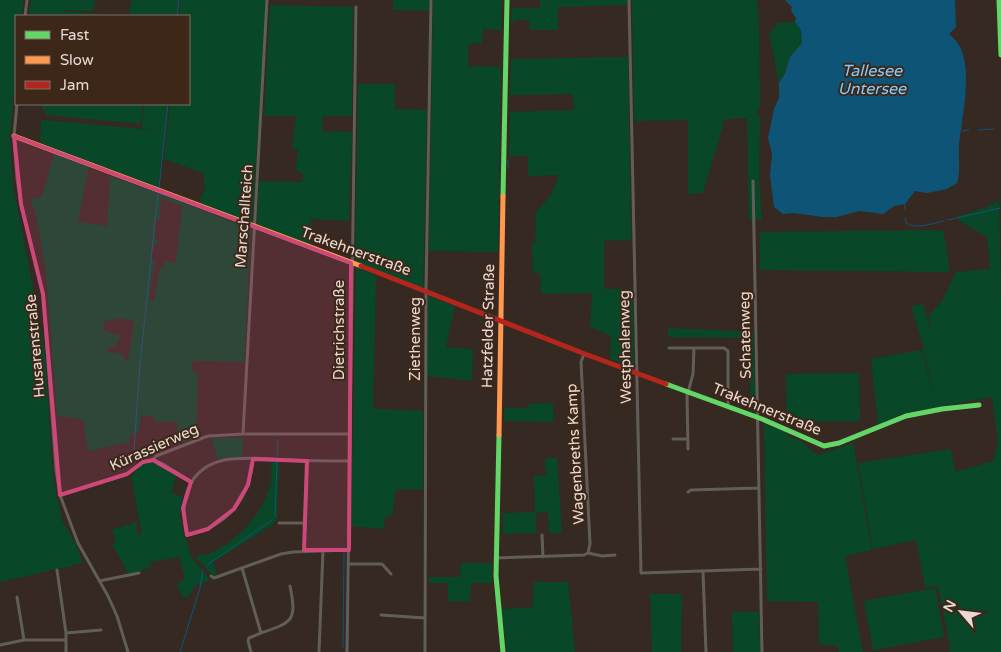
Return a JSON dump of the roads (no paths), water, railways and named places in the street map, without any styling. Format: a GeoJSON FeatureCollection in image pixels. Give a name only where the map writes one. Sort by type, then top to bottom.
{"type":"FeatureCollection","features":[{"type":"Feature","properties":{"kind":"main road","name":"Hatzfelder Straße"},"geometry":{"type":"LineString","coordinates":[[503,652],[496,578],[507,0]]}},
{"type":"Feature","properties":{"kind":"main road"},"geometry":{"type":"LineString","coordinates":[[999,0],[1001,55]]}},
{"type":"Feature","properties":{"kind":"main road","name":"Trakehnerstraße"},"geometry":{"type":"LineString","coordinates":[[14,136],[426,291],[584,354],[757,417],[824,446],[839,443],[906,416],[942,409],[980,405]]}},
{"type":"Feature","properties":{"kind":"street"},"geometry":{"type":"LineString","coordinates":[[25,15],[27,0]]}},
{"type":"Feature","properties":{"kind":"street","name":"Marschallteich"},"geometry":{"type":"LineString","coordinates":[[243,434],[268,0]]}},
{"type":"Feature","properties":{"kind":"street","name":"Ziethenweg"},"geometry":{"type":"LineString","coordinates":[[425,652],[426,291],[431,0]]}},
{"type":"Feature","properties":{"kind":"street","name":"Westphalenweg"},"geometry":{"type":"LineString","coordinates":[[629,0],[641,574],[760,569]]}},
{"type":"Feature","properties":{"kind":"street","name":"Dietrichstraße"},"geometry":{"type":"LineString","coordinates":[[347,652],[356,7]]}},
{"type":"Feature","properties":{"kind":"street","name":"Husarenstraße"},"geometry":{"type":"LineString","coordinates":[[16,105],[14,136],[17,179],[21,204],[43,294],[56,470],[60,495],[78,543],[117,616],[128,652]]}},
{"type":"Feature","properties":{"kind":"street","name":"Schatenweg"},"geometry":{"type":"LineString","coordinates":[[753,181],[762,652]]}},
{"type":"Feature","properties":{"kind":"street"},"geometry":{"type":"LineString","coordinates":[[668,348],[724,348],[728,352],[728,406]]}},
{"type":"Feature","properties":{"kind":"street"},"geometry":{"type":"LineString","coordinates":[[689,392],[693,374],[694,348]]}},
{"type":"Feature","properties":{"kind":"street","name":"Wagenbreths Kamp"},"geometry":{"type":"LineString","coordinates":[[584,354],[582,382],[590,544],[588,553]]}},
{"type":"Feature","properties":{"kind":"street","name":"Trakehnerstraße"},"geometry":{"type":"LineString","coordinates":[[688,449],[689,392]]}},
{"type":"Feature","properties":{"kind":"street","name":"Kürassierweg"},"geometry":{"type":"LineString","coordinates":[[60,495],[127,474],[143,462],[153,460],[156,456],[208,436],[243,434],[350,434]]}},
{"type":"Feature","properties":{"kind":"street"},"geometry":{"type":"LineString","coordinates":[[673,439],[688,439]]}},
{"type":"Feature","properties":{"kind":"street"},"geometry":{"type":"LineString","coordinates":[[253,459],[248,485],[234,509],[214,526],[202,532],[187,535],[183,508],[184,502],[192,482],[212,464],[231,459],[253,459],[307,461],[350,461]]}},
{"type":"Feature","properties":{"kind":"street"},"geometry":{"type":"LineString","coordinates":[[153,460],[192,482]]}},
{"type":"Feature","properties":{"kind":"street"},"geometry":{"type":"LineString","coordinates":[[304,550],[307,461]]}},
{"type":"Feature","properties":{"kind":"street"},"geometry":{"type":"LineString","coordinates":[[688,492],[691,490],[759,488]]}},
{"type":"Feature","properties":{"kind":"street"},"geometry":{"type":"LineString","coordinates":[[279,524],[304,523]]}},
{"type":"Feature","properties":{"kind":"street"},"geometry":{"type":"LineString","coordinates":[[542,535],[542,557]]}},
{"type":"Feature","properties":{"kind":"street"},"geometry":{"type":"LineString","coordinates":[[211,576],[214,578],[281,554],[304,550],[349,550]]}},
{"type":"Feature","properties":{"kind":"street"},"geometry":{"type":"LineString","coordinates":[[320,652],[323,550]]}},
{"type":"Feature","properties":{"kind":"street"},"geometry":{"type":"LineString","coordinates":[[497,558],[584,555],[588,553],[602,556],[615,555]]}},
{"type":"Feature","properties":{"kind":"street"},"geometry":{"type":"LineString","coordinates":[[349,564],[382,564],[391,574]]}},
{"type":"Feature","properties":{"kind":"street"},"geometry":{"type":"LineString","coordinates":[[242,568],[261,633]]}},
{"type":"Feature","properties":{"kind":"street"},"geometry":{"type":"LineString","coordinates":[[57,570],[66,634],[66,652]]}},
{"type":"Feature","properties":{"kind":"street"},"geometry":{"type":"LineString","coordinates":[[702,572],[706,652]]}},
{"type":"Feature","properties":{"kind":"street"},"geometry":{"type":"LineString","coordinates":[[99,581],[139,573]]}},
{"type":"Feature","properties":{"kind":"street"},"geometry":{"type":"LineString","coordinates":[[251,652],[249,638],[281,626],[290,620],[294,604],[290,586]]}},
{"type":"Feature","properties":{"kind":"street"},"geometry":{"type":"LineString","coordinates":[[17,597],[24,640]]}},
{"type":"Feature","properties":{"kind":"street"},"geometry":{"type":"LineString","coordinates":[[381,615],[425,618]]}},
{"type":"Feature","properties":{"kind":"street"},"geometry":{"type":"LineString","coordinates":[[66,634],[101,630]]}},
{"type":"Feature","properties":{"kind":"street"},"geometry":{"type":"LineString","coordinates":[[0,645],[24,640],[66,640]]}},
{"type":"Feature","properties":{"kind":"water","name":"Tallesee Untersee"},"geometry":{"type":"Polygon","coordinates":[[[785,0],[955,0],[956,27],[949,34],[961,49],[966,71],[957,183],[947,189],[927,193],[915,191],[905,204],[894,206],[883,214],[859,211],[837,217],[823,217],[794,213],[783,214],[774,207],[770,175],[772,154],[768,138],[774,109],[779,98],[779,83],[785,73],[790,57],[802,43],[801,30],[795,22],[796,18],[791,11],[792,7],[785,0]]]}},
{"type":"Feature","properties":{"kind":"waterway"},"geometry":{"type":"LineString","coordinates":[[177,15],[179,0]]}},
{"type":"Feature","properties":{"kind":"waterway"},"geometry":{"type":"LineString","coordinates":[[159,188],[168,105]]}},
{"type":"Feature","properties":{"kind":"waterway"},"geometry":{"type":"LineString","coordinates":[[978,130],[994,129]]}},
{"type":"Feature","properties":{"kind":"waterway"},"geometry":{"type":"LineString","coordinates":[[962,131],[969,130]]}},
{"type":"Feature","properties":{"kind":"waterway"},"geometry":{"type":"LineString","coordinates":[[508,160],[508,168]]}},
{"type":"Feature","properties":{"kind":"waterway"},"geometry":{"type":"LineString","coordinates":[[133,464],[140,364],[158,194]]}},
{"type":"Feature","properties":{"kind":"waterway"},"geometry":{"type":"LineString","coordinates":[[905,204],[905,209]]}},
{"type":"Feature","properties":{"kind":"waterway"},"geometry":{"type":"LineString","coordinates":[[948,220],[1000,208]]}},
{"type":"Feature","properties":{"kind":"waterway"},"geometry":{"type":"LineString","coordinates":[[905,218],[906,223],[915,226],[944,221]]}},
{"type":"Feature","properties":{"kind":"waterway"},"geometry":{"type":"LineString","coordinates":[[277,456],[278,440]]}},
{"type":"Feature","properties":{"kind":"waterway"},"geometry":{"type":"LineString","coordinates":[[275,517],[277,461]]}},
{"type":"Feature","properties":{"kind":"waterway"},"geometry":{"type":"LineString","coordinates":[[206,567],[272,520]]}},
{"type":"Feature","properties":{"kind":"waterway"},"geometry":{"type":"LineString","coordinates":[[343,648],[344,552]]}},
{"type":"Feature","properties":{"kind":"waterway"},"geometry":{"type":"LineString","coordinates":[[180,652],[200,588],[203,570]]}}]}
